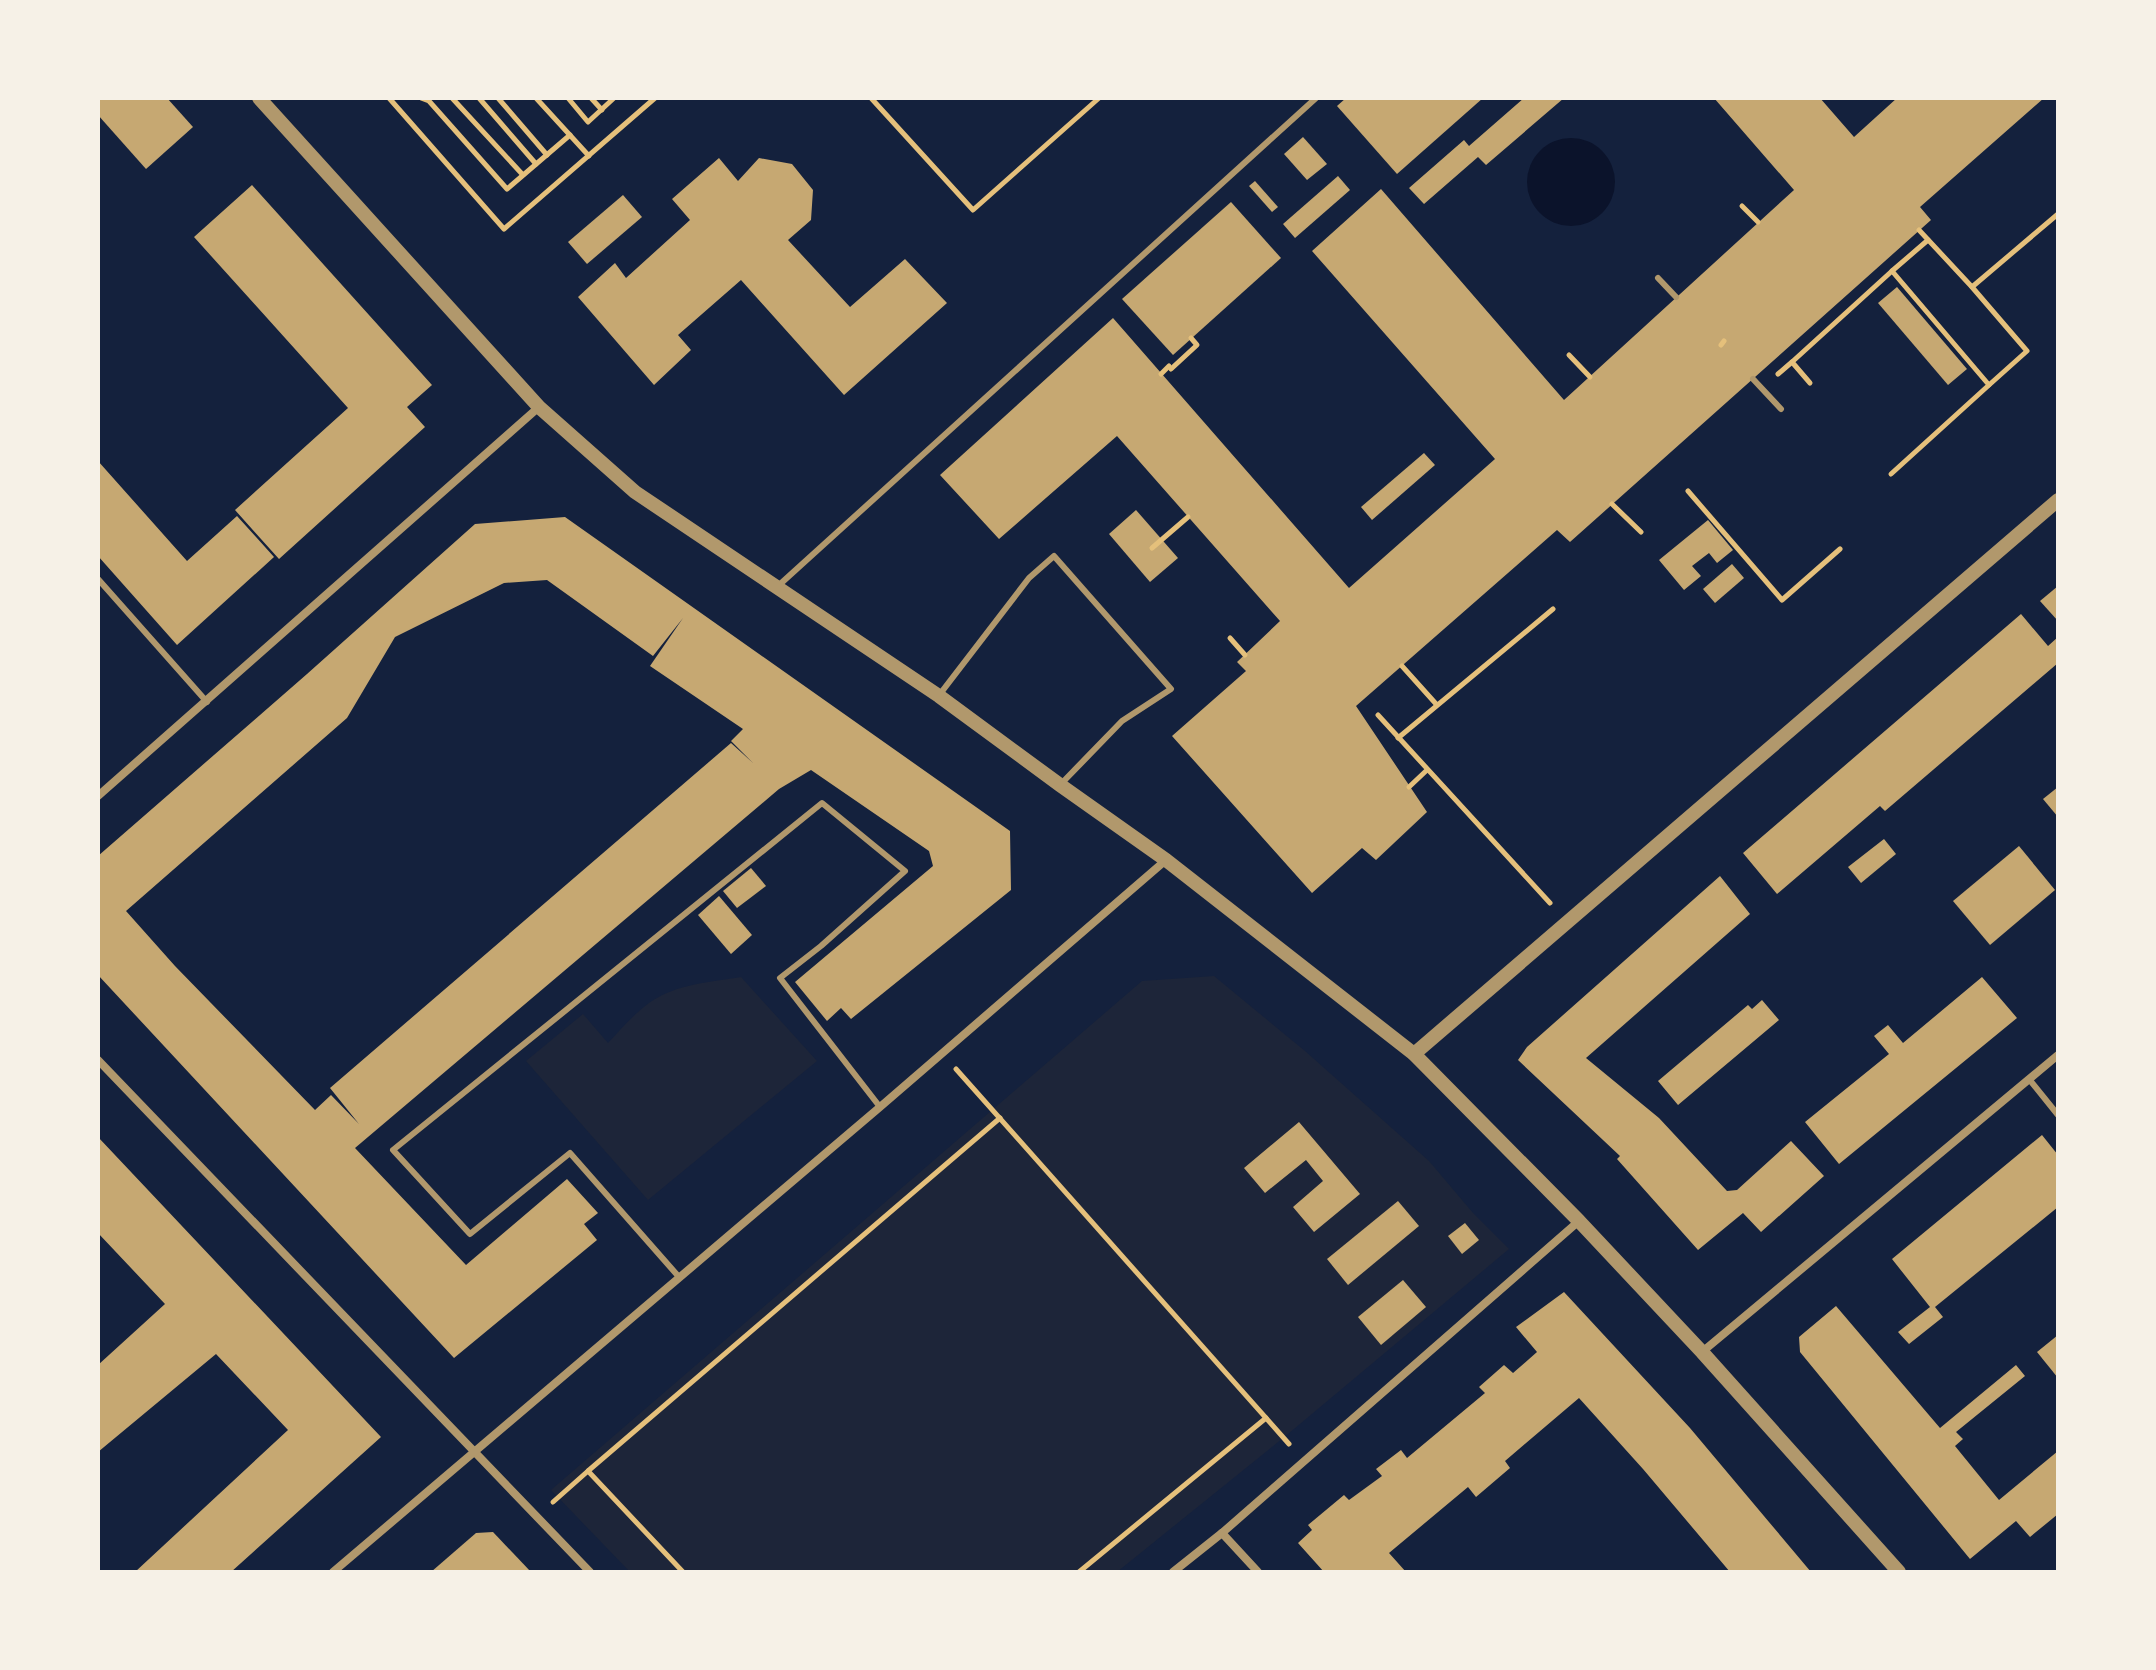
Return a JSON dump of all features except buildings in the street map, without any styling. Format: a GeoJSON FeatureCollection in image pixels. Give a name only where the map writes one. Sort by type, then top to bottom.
{"type":"FeatureCollection","features":[{"type":"Feature","properties":{"kind":"street"},"geometry":{"type":"LineString","coordinates":[[259,98],[539,407],[635,492],[939,696],[1166,860],[1414,1054],[1579,1221],[1702,1352],[1899,1572]]}},
{"type":"Feature","properties":{"kind":"street"},"geometry":{"type":"LineString","coordinates":[[98,796],[539,407]]}},
{"type":"Feature","properties":{"kind":"street"},"geometry":{"type":"LineString","coordinates":[[1414,1054],[2058,500]]}},
{"type":"Feature","properties":{"kind":"street"},"geometry":{"type":"LineString","coordinates":[[333,1572],[1166,860]]}},
{"type":"Feature","properties":{"kind":"street"},"geometry":{"type":"LineString","coordinates":[[1702,1352],[2058,1055]]}},
{"type":"Feature","properties":{"kind":"street"},"geometry":{"type":"LineString","coordinates":[[98,1060],[590,1572]]}},
{"type":"Feature","properties":{"kind":"street"},"geometry":{"type":"LineString","coordinates":[[1173,1572],[1222,1533],[1579,1221]]}},
{"type":"Feature","properties":{"kind":"street"},"geometry":{"type":"LineString","coordinates":[[1222,1533],[1258,1572]]}},
{"type":"Feature","properties":{"kind":"lane"},"geometry":{"type":"LineString","coordinates":[[778,586],[1316,98]]}},
{"type":"Feature","properties":{"kind":"lane"},"geometry":{"type":"LineString","coordinates":[[1658,278],[1676,297]]}},
{"type":"Feature","properties":{"kind":"lane"},"geometry":{"type":"LineString","coordinates":[[1753,379],[1781,409]]}},
{"type":"Feature","properties":{"kind":"lane"},"geometry":{"type":"LineString","coordinates":[[939,696],[1029,578],[1054,556],[1171,689],[1122,721],[1060,785]]}},
{"type":"Feature","properties":{"kind":"lane"},"geometry":{"type":"LineString","coordinates":[[98,579],[207,702]]}},
{"type":"Feature","properties":{"kind":"lane"},"geometry":{"type":"LineString","coordinates":[[679,1277],[570,1153],[470,1234],[393,1150],[822,803],[905,871],[780,978],[880,1107]]}},
{"type":"Feature","properties":{"kind":"lane"},"geometry":{"type":"LineString","coordinates":[[2029,1079],[2058,1115]]}},
{"type":"Feature","properties":{"kind":"path"},"geometry":{"type":"LineString","coordinates":[[389,98],[504,229],[655,98]]}},
{"type":"Feature","properties":{"kind":"path"},"geometry":{"type":"LineString","coordinates":[[422,98],[429,101],[507,189],[570,135]]}},
{"type":"Feature","properties":{"kind":"path"},"geometry":{"type":"LineString","coordinates":[[452,98],[523,175]]}},
{"type":"Feature","properties":{"kind":"path"},"geometry":{"type":"LineString","coordinates":[[479,98],[536,164]]}},
{"type":"Feature","properties":{"kind":"path"},"geometry":{"type":"LineString","coordinates":[[498,98],[547,155]]}},
{"type":"Feature","properties":{"kind":"path"},"geometry":{"type":"LineString","coordinates":[[536,98],[589,156]]}},
{"type":"Feature","properties":{"kind":"path"},"geometry":{"type":"LineString","coordinates":[[568,98],[588,122],[614,98]]}},
{"type":"Feature","properties":{"kind":"path"},"geometry":{"type":"LineString","coordinates":[[591,98],[602,110]]}},
{"type":"Feature","properties":{"kind":"path"},"geometry":{"type":"LineString","coordinates":[[871,98],[973,210],[1099,98]]}},
{"type":"Feature","properties":{"kind":"path"},"geometry":{"type":"LineString","coordinates":[[1742,206],[1758,222]]}},
{"type":"Feature","properties":{"kind":"path"},"geometry":{"type":"LineString","coordinates":[[1972,287],[2058,214]]}},
{"type":"Feature","properties":{"kind":"path"},"geometry":{"type":"LineString","coordinates":[[1891,474],[2027,351],[1919,230]]}},
{"type":"Feature","properties":{"kind":"path"},"geometry":{"type":"LineString","coordinates":[[1810,383],[1792,362],[1928,240]]}},
{"type":"Feature","properties":{"kind":"path"},"geometry":{"type":"LineString","coordinates":[[1892,271],[1989,385]]}},
{"type":"Feature","properties":{"kind":"path"},"geometry":{"type":"LineString","coordinates":[[1161,374],[1197,345],[1191,338]]}},
{"type":"Feature","properties":{"kind":"path"},"geometry":{"type":"LineString","coordinates":[[1569,355],[1590,377]]}},
{"type":"Feature","properties":{"kind":"path"},"geometry":{"type":"LineString","coordinates":[[1688,491],[1782,600],[1840,549]]}},
{"type":"Feature","properties":{"kind":"path"},"geometry":{"type":"LineString","coordinates":[[1612,504],[1641,532]]}},
{"type":"Feature","properties":{"kind":"path"},"geometry":{"type":"LineString","coordinates":[[1152,548],[1188,517]]}},
{"type":"Feature","properties":{"kind":"path"},"geometry":{"type":"LineString","coordinates":[[1398,738],[1553,609]]}},
{"type":"Feature","properties":{"kind":"path"},"geometry":{"type":"LineString","coordinates":[[1230,638],[1245,655]]}},
{"type":"Feature","properties":{"kind":"path"},"geometry":{"type":"LineString","coordinates":[[1402,666],[1437,705]]}},
{"type":"Feature","properties":{"kind":"path"},"geometry":{"type":"LineString","coordinates":[[1378,715],[1568,921]]}},
{"type":"Feature","properties":{"kind":"path"},"geometry":{"type":"LineString","coordinates":[[1409,787],[1427,770]]}},
{"type":"Feature","properties":{"kind":"path"},"geometry":{"type":"LineString","coordinates":[[942,1053],[1304,1461]]}},
{"type":"Feature","properties":{"kind":"path"},"geometry":{"type":"LineString","coordinates":[[537,1516],[1000,1118]]}},
{"type":"Feature","properties":{"kind":"path"},"geometry":{"type":"LineString","coordinates":[[1079,1572],[1266,1418]]}},
{"type":"Feature","properties":{"kind":"path"},"geometry":{"type":"LineString","coordinates":[[588,1471],[683,1572]]}},
{"type":"Feature","properties":{"kind":"shaded area"},"geometry":{"type":"Polygon","coordinates":[[[1562,138],[1580,138],[1596,145],[1608,157],[1615,173],[1615,191],[1608,207],[1596,219],[1580,226],[1562,226],[1546,219],[1534,207],[1527,191],[1527,173],[1534,157],[1546,145],[1562,138]]]}},
{"type":"Feature","properties":{"kind":"shaded area"},"geometry":{"type":"Polygon","coordinates":[[[1214,976],[1305,1051],[1429,1161],[1473,1213],[1509,1249],[1117,1572],[630,1572],[551,1490],[1142,981],[1214,976]]]}},
{"type":"Feature","properties":{"kind":"shaded area"},"geometry":{"type":"Polygon","coordinates":[[[741,977],[817,1061],[648,1200],[526,1061],[583,1014],[608,1043],[638,1012],[659,997],[694,985],[741,977]]]}}]}
